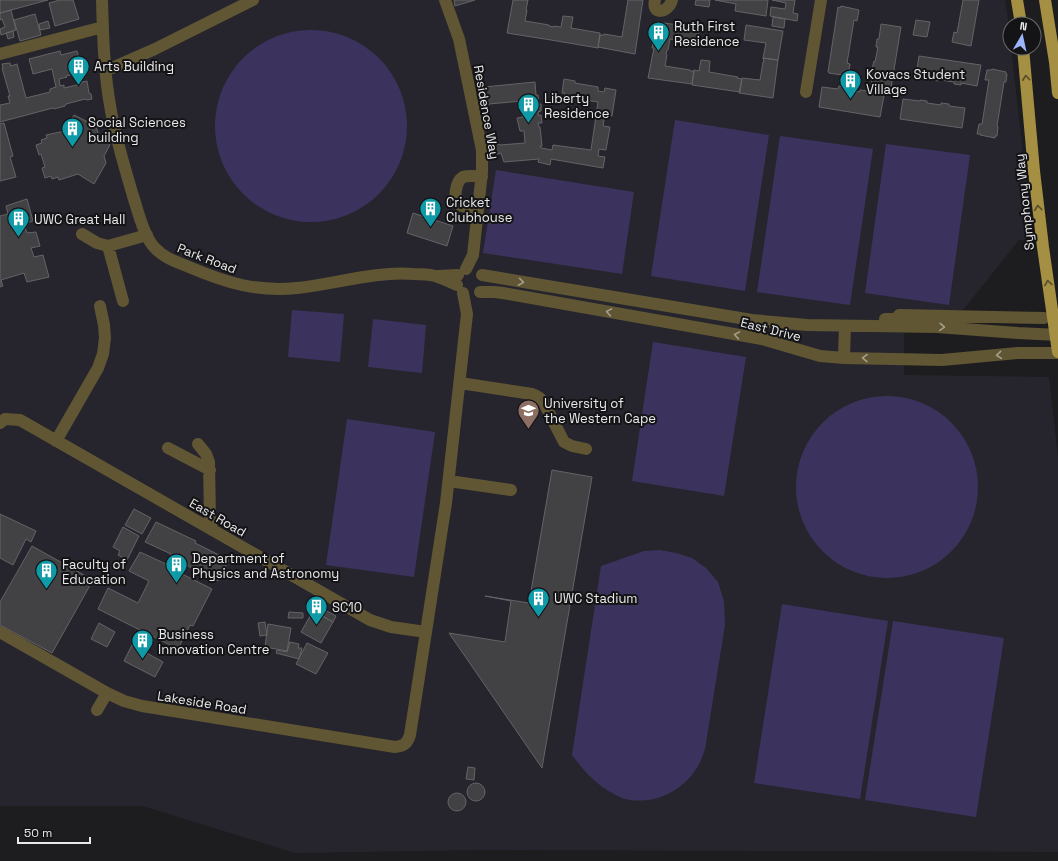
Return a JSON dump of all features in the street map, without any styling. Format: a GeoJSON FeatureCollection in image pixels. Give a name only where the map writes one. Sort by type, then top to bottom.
{"type":"FeatureCollection","features":[{"type":"Feature","properties":{"kind":"main road"},"geometry":{"type":"LineString","coordinates":[[1017,0],[1020,16]]}},
{"type":"Feature","properties":{"kind":"main road"},"geometry":{"type":"LineString","coordinates":[[1045,0],[1055,62],[1058,93]]}},
{"type":"Feature","properties":{"kind":"main road","name":"Symphony Way"},"geometry":{"type":"LineString","coordinates":[[1024,56],[1034,171],[1043,247],[1057,335],[1058,353]]}},
{"type":"Feature","properties":{"kind":"street","name":"Park Road"},"geometry":{"type":"LineString","coordinates":[[102,0],[105,69],[111,112],[122,158],[140,220],[154,248],[175,262],[228,282],[265,289],[298,288],[372,276],[401,273],[435,276],[461,281]]}},
{"type":"Feature","properties":{"kind":"street"},"geometry":{"type":"LineString","coordinates":[[112,68],[155,49],[253,0]]}},
{"type":"Feature","properties":{"kind":"street","name":"Residence Way"},"geometry":{"type":"LineString","coordinates":[[445,0],[459,39],[482,150],[483,166],[473,254],[461,281]]}},
{"type":"Feature","properties":{"kind":"street"},"geometry":{"type":"LineString","coordinates":[[655,0],[655,8],[662,11],[669,7],[672,0]]}},
{"type":"Feature","properties":{"kind":"street"},"geometry":{"type":"LineString","coordinates":[[806,92],[821,0]]}},
{"type":"Feature","properties":{"kind":"street"},"geometry":{"type":"LineString","coordinates":[[0,54],[103,27]]}},
{"type":"Feature","properties":{"kind":"street"},"geometry":{"type":"LineString","coordinates":[[479,206],[462,206],[458,204],[456,195],[461,178],[467,176],[482,176]]}},
{"type":"Feature","properties":{"kind":"street"},"geometry":{"type":"LineString","coordinates":[[82,234],[97,243],[108,246],[147,235]]}},
{"type":"Feature","properties":{"kind":"street"},"geometry":{"type":"LineString","coordinates":[[108,246],[123,301]]}},
{"type":"Feature","properties":{"kind":"street","name":"Residence Way"},"geometry":{"type":"LineString","coordinates":[[473,254],[481,273]]}},
{"type":"Feature","properties":{"kind":"street"},"geometry":{"type":"LineString","coordinates":[[461,281],[472,268],[481,273],[484,280],[484,284],[467,314]]}},
{"type":"Feature","properties":{"kind":"street","name":"East Drive"},"geometry":{"type":"LineString","coordinates":[[481,273],[752,320],[807,325],[937,327],[1018,334],[1057,335]]}},
{"type":"Feature","properties":{"kind":"street"},"geometry":{"type":"LineString","coordinates":[[461,281],[467,295],[478,293]]}},
{"type":"Feature","properties":{"kind":"street"},"geometry":{"type":"LineString","coordinates":[[426,632],[449,481],[467,314],[461,281]]}},
{"type":"Feature","properties":{"kind":"street"},"geometry":{"type":"LineString","coordinates":[[634,292],[796,318],[899,319],[899,315],[904,315],[1044,318]]}},
{"type":"Feature","properties":{"kind":"street","name":"East Drive"},"geometry":{"type":"LineString","coordinates":[[478,293],[503,293],[747,336],[778,343],[820,356],[844,358],[942,360],[1018,353],[1058,353]]}},
{"type":"Feature","properties":{"kind":"street"},"geometry":{"type":"LineString","coordinates":[[56,441],[98,368],[103,354],[104,332],[100,306]]}},
{"type":"Feature","properties":{"kind":"street"},"geometry":{"type":"LineString","coordinates":[[844,358],[845,326]]}},
{"type":"Feature","properties":{"kind":"street"},"geometry":{"type":"LineString","coordinates":[[460,382],[537,396],[544,404],[564,442],[572,446],[586,448]]}},
{"type":"Feature","properties":{"kind":"street","name":"East Road"},"geometry":{"type":"LineString","coordinates":[[0,423],[5,419],[20,420],[370,620],[391,627],[426,632]]}},
{"type":"Feature","properties":{"kind":"street"},"geometry":{"type":"LineString","coordinates":[[198,444],[208,457],[210,517],[212,530]]}},
{"type":"Feature","properties":{"kind":"street"},"geometry":{"type":"LineString","coordinates":[[168,448],[209,474]]}},
{"type":"Feature","properties":{"kind":"street"},"geometry":{"type":"LineString","coordinates":[[187,465],[209,474]]}},
{"type":"Feature","properties":{"kind":"street"},"geometry":{"type":"LineString","coordinates":[[449,481],[511,490]]}},
{"type":"Feature","properties":{"kind":"street","name":"Lakeside Road"},"geometry":{"type":"LineString","coordinates":[[0,632],[107,693],[124,701],[142,706],[395,747],[405,744],[410,735],[426,632]]}},
{"type":"Feature","properties":{"kind":"street"},"geometry":{"type":"LineString","coordinates":[[97,710],[107,693]]}},
{"type":"Feature","properties":{"kind":"shaded area","name":"University of the Western Cape"},"geometry":{"type":"Polygon","coordinates":[[[0,0],[1005,0],[1008,16],[1002,16],[1002,56],[1012,56],[1033,239],[1019,240],[964,309],[904,310],[904,375],[1049,377],[1058,457],[1058,852],[482,850],[295,853],[143,806],[0,806],[0,0]]]}},
{"type":"Feature","properties":{"kind":"shaded area"},"geometry":{"type":"Polygon","coordinates":[[[302,30],[320,30],[348,37],[365,46],[379,58],[391,72],[400,89],[407,117],[407,135],[400,163],[391,180],[379,194],[365,206],[348,215],[320,222],[302,222],[274,215],[257,206],[243,194],[231,180],[219,154],[215,135],[215,117],[222,89],[231,72],[243,58],[257,46],[283,34],[302,30]]]}},
{"type":"Feature","properties":{"kind":"shaded area"},"geometry":{"type":"Polygon","coordinates":[[[675,120],[769,135],[745,291],[651,276],[675,120]]]}},
{"type":"Feature","properties":{"kind":"shaded area"},"geometry":{"type":"Polygon","coordinates":[[[780,136],[873,149],[850,305],[757,292],[780,136]]]}},
{"type":"Feature","properties":{"kind":"shaded area"},"geometry":{"type":"Polygon","coordinates":[[[886,144],[970,155],[949,305],[865,293],[886,144]]]}},
{"type":"Feature","properties":{"kind":"shaded area"},"geometry":{"type":"Polygon","coordinates":[[[496,170],[634,192],[622,274],[483,253],[496,170]]]}},
{"type":"Feature","properties":{"kind":"shaded area"},"geometry":{"type":"Polygon","coordinates":[[[292,310],[344,314],[340,362],[288,357],[292,310]]]}},
{"type":"Feature","properties":{"kind":"shaded area"},"geometry":{"type":"Polygon","coordinates":[[[373,319],[426,325],[422,373],[368,367],[373,319]]]}},
{"type":"Feature","properties":{"kind":"shaded area"},"geometry":{"type":"Polygon","coordinates":[[[653,342],[746,357],[724,496],[632,481],[653,342]]]}},
{"type":"Feature","properties":{"kind":"shaded area"},"geometry":{"type":"Polygon","coordinates":[[[887,396],[905,398],[922,403],[938,411],[957,429],[963,436],[971,452],[976,469],[978,487],[976,505],[971,522],[963,538],[945,557],[938,563],[922,571],[905,576],[887,578],[869,576],[852,571],[836,563],[817,545],[811,538],[803,522],[798,505],[796,487],[798,469],[803,452],[811,436],[829,417],[836,411],[852,403],[869,398],[887,396]]]}},
{"type":"Feature","properties":{"kind":"shaded area"},"geometry":{"type":"Polygon","coordinates":[[[347,419],[435,432],[414,577],[326,565],[347,419]]]}},
{"type":"Feature","properties":{"kind":"shaded area"},"geometry":{"type":"Polygon","coordinates":[[[660,550],[692,558],[706,568],[718,582],[724,601],[725,625],[705,749],[699,764],[692,775],[675,790],[655,799],[633,800],[622,798],[601,786],[586,772],[572,755],[601,566],[644,551],[660,550]]]}},
{"type":"Feature","properties":{"kind":"shaded area"},"geometry":{"type":"Polygon","coordinates":[[[782,604],[888,621],[860,799],[754,783],[782,604]]]}},
{"type":"Feature","properties":{"kind":"shaded area"},"geometry":{"type":"Polygon","coordinates":[[[893,621],[1004,638],[976,817],[865,800],[893,621]]]}},
{"type":"Feature","properties":{"kind":"building"},"geometry":{"type":"Polygon","coordinates":[[[0,0],[48,0],[0,13],[0,0]]]}},
{"type":"Feature","properties":{"kind":"building"},"geometry":{"type":"Polygon","coordinates":[[[60,0],[73,0],[79,19],[55,26],[49,3],[60,0]]]}},
{"type":"Feature","properties":{"kind":"building"},"geometry":{"type":"Polygon","coordinates":[[[454,0],[475,0],[455,6],[454,0]]]}},
{"type":"Feature","properties":{"kind":"building"},"geometry":{"type":"Polygon","coordinates":[[[513,0],[528,0],[525,21],[561,27],[563,16],[573,17],[571,28],[600,33],[598,48],[507,33],[513,0]]]}},
{"type":"Feature","properties":{"kind":"building"},"geometry":{"type":"Polygon","coordinates":[[[628,0],[643,0],[635,54],[598,47],[600,35],[604,34],[622,37],[628,0]]]}},
{"type":"Feature","properties":{"kind":"building","name":"Ruth First Residence"},"geometry":{"type":"Polygon","coordinates":[[[696,0],[710,0],[709,7],[695,5],[696,0]]]}},
{"type":"Feature","properties":{"kind":"building","name":"Ruth First Residence"},"geometry":{"type":"Polygon","coordinates":[[[715,0],[768,0],[766,16],[735,11],[736,4],[715,0]]]}},
{"type":"Feature","properties":{"kind":"building","name":"Ruth First Residence"},"geometry":{"type":"Polygon","coordinates":[[[772,0],[795,0],[793,13],[798,14],[797,21],[770,16],[771,7],[785,9],[786,3],[772,0]]]}},
{"type":"Feature","properties":{"kind":"building","name":"Kovacs Student Village"},"geometry":{"type":"Polygon","coordinates":[[[963,0],[979,0],[971,46],[952,42],[954,32],[957,33],[963,0]]]}},
{"type":"Feature","properties":{"kind":"building","name":"Kovacs Student Village"},"geometry":{"type":"Polygon","coordinates":[[[841,6],[859,10],[857,21],[854,20],[847,63],[850,64],[848,76],[828,72],[838,7],[840,8],[841,6]]]}},
{"type":"Feature","properties":{"kind":"building"},"geometry":{"type":"Polygon","coordinates":[[[11,10],[16,30],[1,35],[0,29],[5,27],[2,19],[0,20],[0,13],[11,10]]]}},
{"type":"Feature","properties":{"kind":"building"},"geometry":{"type":"Polygon","coordinates":[[[35,14],[41,35],[20,41],[14,20],[35,14]]]}},
{"type":"Feature","properties":{"kind":"building","name":"Ruth First Residence"},"geometry":{"type":"Polygon","coordinates":[[[773,17],[785,19],[784,28],[772,26],[773,17]]]}},
{"type":"Feature","properties":{"kind":"building","name":"Kovacs Student Village"},"geometry":{"type":"Polygon","coordinates":[[[916,20],[930,22],[927,37],[913,35],[916,20]]]}},
{"type":"Feature","properties":{"kind":"building"},"geometry":{"type":"Polygon","coordinates":[[[48,21],[50,28],[40,30],[39,24],[48,21]]]}},
{"type":"Feature","properties":{"kind":"building","name":"Ruth First Residence"},"geometry":{"type":"Polygon","coordinates":[[[657,22],[700,28],[697,43],[670,39],[666,54],[665,66],[694,71],[692,84],[648,78],[657,22]]]}},
{"type":"Feature","properties":{"kind":"building","name":"Kovacs Student Village"},"geometry":{"type":"Polygon","coordinates":[[[881,24],[901,27],[891,88],[871,85],[874,69],[872,69],[878,47],[876,47],[877,39],[879,39],[881,24]]]}},
{"type":"Feature","properties":{"kind":"building","name":"Ruth First Residence"},"geometry":{"type":"Polygon","coordinates":[[[746,25],[783,31],[778,60],[763,58],[766,43],[744,40],[746,25]]]}},
{"type":"Feature","properties":{"kind":"building"},"geometry":{"type":"Polygon","coordinates":[[[13,31],[14,37],[8,39],[6,33],[13,31]]]}},
{"type":"Feature","properties":{"kind":"building","name":"Arts Building"},"geometry":{"type":"Polygon","coordinates":[[[60,51],[61,55],[77,51],[83,72],[59,79],[60,86],[64,85],[64,88],[87,81],[89,93],[91,94],[92,99],[85,99],[54,109],[53,108],[0,122],[0,105],[10,103],[8,96],[10,96],[2,64],[10,63],[11,66],[17,64],[26,98],[50,92],[50,89],[56,87],[52,69],[33,74],[29,59],[60,51]]]}},
{"type":"Feature","properties":{"kind":"building","name":"Kovacs Student Village"},"geometry":{"type":"Polygon","coordinates":[[[919,56],[981,65],[977,86],[961,83],[961,85],[954,84],[954,82],[932,80],[932,78],[916,76],[919,56]]]}},
{"type":"Feature","properties":{"kind":"building","name":"Ruth First Residence"},"geometry":{"type":"Polygon","coordinates":[[[763,58],[778,60],[773,98],[739,93],[742,78],[760,80],[764,62],[763,58]]]}},
{"type":"Feature","properties":{"kind":"building","name":"Ruth First Residence"},"geometry":{"type":"Polygon","coordinates":[[[701,60],[710,61],[709,72],[742,79],[740,92],[692,85],[694,70],[699,71],[701,60]]]}},
{"type":"Feature","properties":{"kind":"building","name":"Kovacs Student Village"},"geometry":{"type":"Polygon","coordinates":[[[992,69],[1006,72],[1007,74],[1006,82],[1004,82],[997,126],[997,136],[995,136],[995,138],[977,134],[979,124],[982,124],[989,80],[985,80],[987,70],[992,69]]]}},
{"type":"Feature","properties":{"kind":"building","name":"Liberty Residence"},"geometry":{"type":"Polygon","coordinates":[[[564,79],[575,81],[575,83],[598,87],[598,91],[604,92],[605,88],[616,90],[612,116],[605,114],[603,126],[610,127],[606,150],[599,149],[598,156],[605,157],[603,168],[551,159],[550,165],[538,162],[539,159],[504,162],[501,153],[494,155],[492,146],[499,144],[525,143],[524,131],[520,131],[517,118],[523,117],[522,101],[482,106],[480,97],[486,96],[484,87],[535,82],[536,95],[538,95],[539,104],[541,104],[541,111],[538,112],[539,116],[541,115],[542,123],[538,123],[540,127],[541,148],[552,150],[553,145],[591,150],[598,102],[564,97],[565,93],[562,93],[564,79]]]}},
{"type":"Feature","properties":{"kind":"building","name":"Kovacs Student Village"},"geometry":{"type":"Polygon","coordinates":[[[839,86],[846,88],[846,90],[860,92],[860,90],[868,91],[868,93],[884,96],[880,117],[819,107],[822,87],[838,89],[839,86]]]}},
{"type":"Feature","properties":{"kind":"building","name":"Kovacs Student Village"},"geometry":{"type":"Polygon","coordinates":[[[903,99],[927,101],[927,103],[941,105],[941,103],[949,104],[949,106],[965,108],[962,128],[900,119],[903,99]]]}},
{"type":"Feature","properties":{"kind":"building","name":"Social Sciences building"},"geometry":{"type":"Polygon","coordinates":[[[74,115],[96,126],[98,133],[106,138],[110,145],[104,156],[106,163],[94,184],[78,174],[59,180],[58,177],[52,179],[51,176],[45,178],[42,168],[45,167],[41,154],[39,155],[36,145],[42,143],[41,140],[47,138],[46,135],[65,131],[74,115]]]}},
{"type":"Feature","properties":{"kind":"building"},"geometry":{"type":"Polygon","coordinates":[[[4,123],[13,156],[10,157],[16,177],[0,181],[0,124],[4,123]]]}},
{"type":"Feature","properties":{"kind":"building","name":"UWC Great Hall"},"geometry":{"type":"Polygon","coordinates":[[[27,199],[33,221],[24,224],[27,233],[36,232],[40,246],[31,248],[34,257],[43,255],[49,277],[27,282],[24,273],[1,280],[3,286],[0,287],[0,216],[8,214],[6,206],[27,199]]]}},
{"type":"Feature","properties":{"kind":"building","name":"Cricket Clubhouse"},"geometry":{"type":"Polygon","coordinates":[[[413,213],[453,226],[447,246],[407,233],[413,213]]]}},
{"type":"Feature","properties":{"kind":"building","name":"UWC Stadium"},"geometry":{"type":"Polygon","coordinates":[[[552,470],[592,477],[542,768],[449,633],[505,642],[511,601],[485,596],[529,603],[552,470]]]}},
{"type":"Feature","properties":{"kind":"building"},"geometry":{"type":"Polygon","coordinates":[[[134,509],[151,518],[142,534],[125,525],[134,509]]]}},
{"type":"Feature","properties":{"kind":"building"},"geometry":{"type":"Polygon","coordinates":[[[0,514],[36,531],[31,542],[26,539],[13,565],[0,558],[0,514]]]}},
{"type":"Feature","properties":{"kind":"building","name":"Department of Physics and Astronomy"},"geometry":{"type":"Polygon","coordinates":[[[156,522],[196,541],[195,543],[229,560],[218,581],[182,563],[178,572],[212,589],[193,626],[190,625],[178,649],[98,609],[108,588],[138,603],[149,581],[129,571],[140,552],[166,564],[171,554],[145,542],[156,522]]]}},
{"type":"Feature","properties":{"kind":"building"},"geometry":{"type":"Polygon","coordinates":[[[123,527],[139,536],[127,560],[118,555],[120,551],[113,547],[123,527]]]}},
{"type":"Feature","properties":{"kind":"building","name":"Faculty of Education"},"geometry":{"type":"Polygon","coordinates":[[[32,546],[93,580],[52,653],[0,625],[0,602],[32,546]]]}},
{"type":"Feature","properties":{"kind":"building"},"geometry":{"type":"Polygon","coordinates":[[[310,602],[336,616],[333,622],[307,607],[310,602]]]}},
{"type":"Feature","properties":{"kind":"building","name":"SC10"},"geometry":{"type":"Polygon","coordinates":[[[313,611],[333,622],[321,643],[301,632],[313,611]]]}},
{"type":"Feature","properties":{"kind":"building"},"geometry":{"type":"Polygon","coordinates":[[[289,612],[303,613],[303,618],[288,618],[289,612]]]}},
{"type":"Feature","properties":{"kind":"building"},"geometry":{"type":"Polygon","coordinates":[[[265,622],[267,635],[260,636],[258,623],[265,622]]]}},
{"type":"Feature","properties":{"kind":"building"},"geometry":{"type":"Polygon","coordinates":[[[99,623],[115,632],[107,647],[91,639],[99,623]]]}},
{"type":"Feature","properties":{"kind":"building"},"geometry":{"type":"Polygon","coordinates":[[[268,624],[291,628],[287,651],[265,647],[268,624]]]}},
{"type":"Feature","properties":{"kind":"building"},"geometry":{"type":"Polygon","coordinates":[[[290,642],[299,644],[298,648],[302,648],[299,659],[276,653],[277,650],[287,652],[290,642]]]}},
{"type":"Feature","properties":{"kind":"building"},"geometry":{"type":"Polygon","coordinates":[[[307,643],[328,653],[316,674],[296,664],[307,643]]]}},
{"type":"Feature","properties":{"kind":"building","name":"Business Innovation Centre"},"geometry":{"type":"Polygon","coordinates":[[[132,645],[163,662],[155,677],[124,661],[132,645]]]}},
{"type":"Feature","properties":{"kind":"building"},"geometry":{"type":"Polygon","coordinates":[[[468,767],[475,768],[474,780],[466,779],[468,767]]]}},
{"type":"Feature","properties":{"kind":"building"},"geometry":{"type":"Polygon","coordinates":[[[472,783],[480,783],[485,788],[483,799],[480,801],[472,801],[467,796],[467,788],[472,783]]]}},
{"type":"Feature","properties":{"kind":"building"},"geometry":{"type":"Polygon","coordinates":[[[453,793],[461,793],[466,798],[464,809],[461,811],[453,811],[448,806],[448,798],[453,793]]]}},
{"type":"Feature","properties":{"kind":"place","name":"Ruth First Residence"},"geometry":{"type":"Point","coordinates":[659,52]}},
{"type":"Feature","properties":{"kind":"place","name":"Arts Building"},"geometry":{"type":"Point","coordinates":[79,86]}},
{"type":"Feature","properties":{"kind":"place","name":"Kovacs Student Village"},"geometry":{"type":"Point","coordinates":[851,100]}},
{"type":"Feature","properties":{"kind":"place","name":"Liberty Residence"},"geometry":{"type":"Point","coordinates":[528,124]}},
{"type":"Feature","properties":{"kind":"place","name":"Social Sciences building"},"geometry":{"type":"Point","coordinates":[72,148]}},
{"type":"Feature","properties":{"kind":"place","name":"Cricket Clubhouse"},"geometry":{"type":"Point","coordinates":[430,228]}},
{"type":"Feature","properties":{"kind":"place","name":"UWC Great Hall"},"geometry":{"type":"Point","coordinates":[19,238]}},
{"type":"Feature","properties":{"kind":"place","name":"University of the Western Cape"},"geometry":{"type":"Point","coordinates":[528,430]}},
{"type":"Feature","properties":{"kind":"place","name":"Department of Physics and Astronomy"},"geometry":{"type":"Point","coordinates":[176,584]}},
{"type":"Feature","properties":{"kind":"place","name":"Faculty of Education"},"geometry":{"type":"Point","coordinates":[46,590]}},
{"type":"Feature","properties":{"kind":"place","name":"UWC Stadium"},"geometry":{"type":"Point","coordinates":[538,618]}},
{"type":"Feature","properties":{"kind":"place","name":"SC10"},"geometry":{"type":"Point","coordinates":[317,626]}},
{"type":"Feature","properties":{"kind":"place","name":"Business Innovation Centre"},"geometry":{"type":"Point","coordinates":[143,660]}}]}
